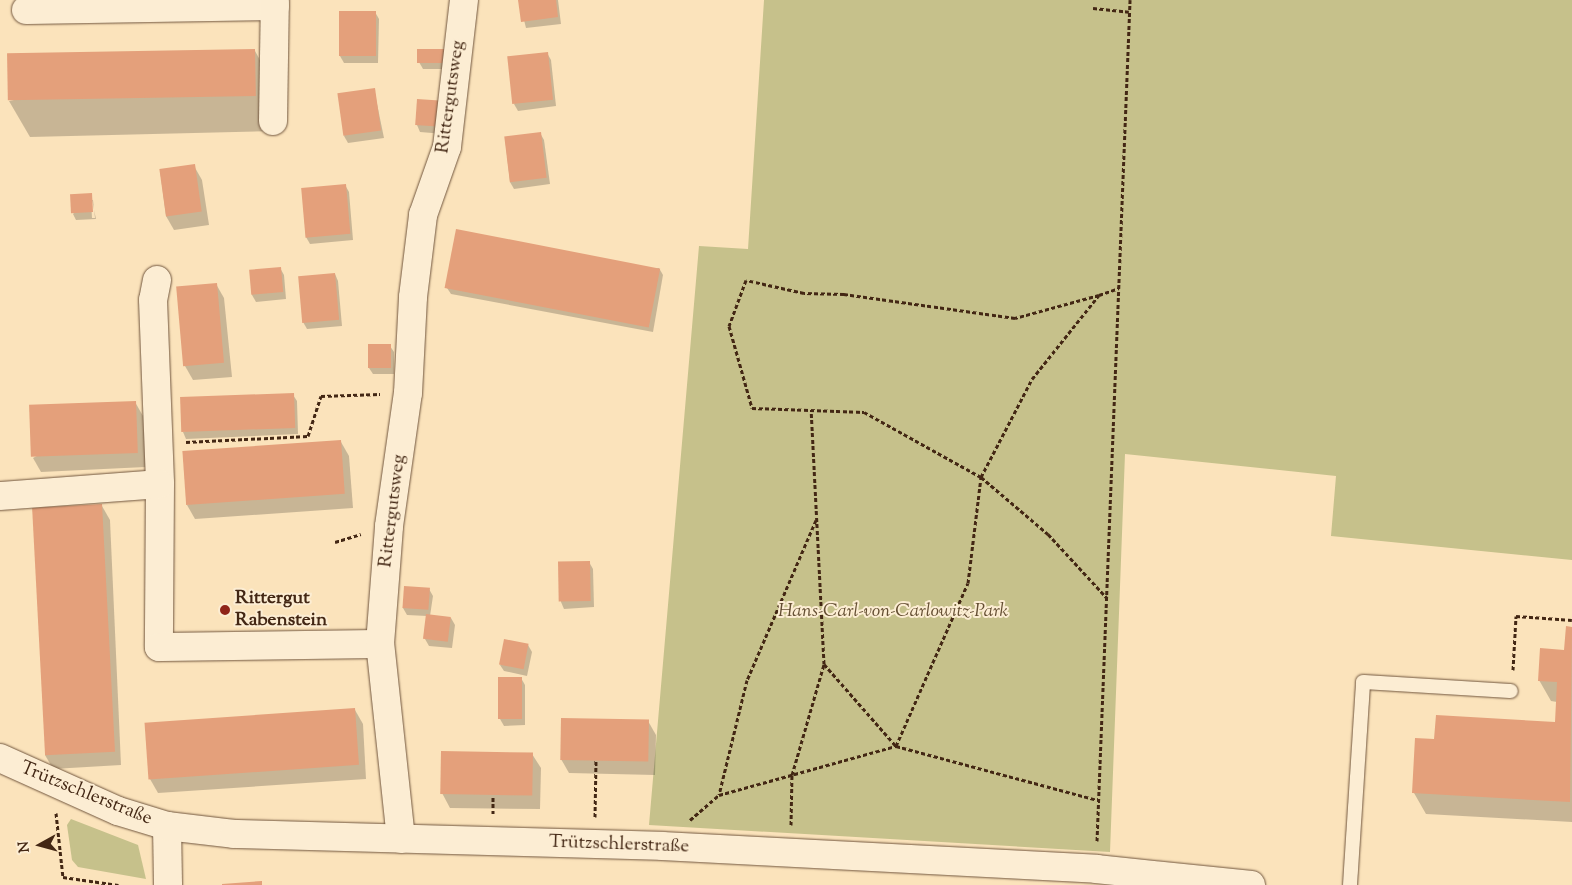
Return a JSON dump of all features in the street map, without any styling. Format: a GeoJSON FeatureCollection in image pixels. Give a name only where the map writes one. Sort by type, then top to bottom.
{"type":"FeatureCollection","features":[{"type":"Feature","properties":{"kind":"street","name":"Rittergutsweg"},"geometry":{"type":"LineString","coordinates":[[401,839],[380,644],[390,526],[408,393],[413,297],[424,215],[447,147],[464,0]]}},
{"type":"Feature","properties":{"kind":"street"},"geometry":{"type":"LineString","coordinates":[[26,10],[275,3],[273,121]]}},
{"type":"Feature","properties":{"kind":"street"},"geometry":{"type":"LineString","coordinates":[[157,280],[154,300],[160,484],[159,647],[380,644]]}},
{"type":"Feature","properties":{"kind":"street"},"geometry":{"type":"LineString","coordinates":[[0,496],[160,484]]}},
{"type":"Feature","properties":{"kind":"street","name":"Trützschlerstraße"},"geometry":{"type":"LineString","coordinates":[[0,758],[118,811],[167,826],[234,834],[594,844],[1096,869],[1152,880],[1251,885]]}},
{"type":"Feature","properties":{"kind":"street"},"geometry":{"type":"LineString","coordinates":[[167,826],[168,885]]}},
{"type":"Feature","properties":{"kind":"lane"},"geometry":{"type":"LineString","coordinates":[[1350,885],[1363,682],[1511,690]]}},
{"type":"Feature","properties":{"kind":"path"},"geometry":{"type":"LineString","coordinates":[[1096,869],[1130,0]]}},
{"type":"Feature","properties":{"kind":"path"},"geometry":{"type":"LineString","coordinates":[[1093,8],[1130,12]]}},
{"type":"Feature","properties":{"kind":"path"},"geometry":{"type":"LineString","coordinates":[[1106,598],[1048,534],[981,477],[864,412],[752,408],[729,326],[746,280],[804,293],[844,294],[1015,318],[1119,288]]}},
{"type":"Feature","properties":{"kind":"path"},"geometry":{"type":"LineString","coordinates":[[896,746],[968,583],[981,477],[1032,379],[1099,295]]}},
{"type":"Feature","properties":{"kind":"path"},"geometry":{"type":"LineString","coordinates":[[158,444],[308,436],[321,396],[408,393]]}},
{"type":"Feature","properties":{"kind":"path"},"geometry":{"type":"LineString","coordinates":[[791,827],[792,775],[824,664],[811,410]]}},
{"type":"Feature","properties":{"kind":"path"},"geometry":{"type":"LineString","coordinates":[[719,795],[746,680],[816,520]]}},
{"type":"Feature","properties":{"kind":"path"},"geometry":{"type":"LineString","coordinates":[[1511,690],[1516,616],[1572,620]]}},
{"type":"Feature","properties":{"kind":"path"},"geometry":{"type":"LineString","coordinates":[[824,664],[896,746]]}},
{"type":"Feature","properties":{"kind":"path"},"geometry":{"type":"LineString","coordinates":[[683,826],[719,795],[896,746],[1098,800]]}},
{"type":"Feature","properties":{"kind":"path"},"geometry":{"type":"LineString","coordinates":[[594,844],[596,760]]}},
{"type":"Feature","properties":{"kind":"path"},"geometry":{"type":"LineString","coordinates":[[53,782],[63,877],[118,885]]}},
{"type":"Feature","properties":{"kind":"green space","name":"Hans-Carl-von-Carlowitz-Park"},"geometry":{"type":"Polygon","coordinates":[[[764,0],[1572,0],[1572,560],[1331,536],[1336,476],[1125,454],[1110,852],[649,825],[699,246],[748,249],[764,0]]]}},
{"type":"Feature","properties":{"kind":"green space"},"geometry":{"type":"Polygon","coordinates":[[[71,819],[138,845],[146,879],[78,867],[72,860],[67,825],[71,819]]]}},
{"type":"Feature","properties":{"kind":"building"},"geometry":{"type":"Polygon","coordinates":[[[518,0],[556,0],[558,17],[521,22],[518,0]]]}},
{"type":"Feature","properties":{"kind":"building"},"geometry":{"type":"Polygon","coordinates":[[[339,11],[376,11],[376,56],[339,56],[339,11]]]}},
{"type":"Feature","properties":{"kind":"building"},"geometry":{"type":"Polygon","coordinates":[[[255,49],[256,96],[8,100],[7,53],[255,49]]]}},
{"type":"Feature","properties":{"kind":"building"},"geometry":{"type":"Polygon","coordinates":[[[417,49],[450,49],[450,63],[417,63],[417,49]]]}},
{"type":"Feature","properties":{"kind":"building"},"geometry":{"type":"Polygon","coordinates":[[[548,52],[553,100],[512,104],[507,56],[548,52]]]}},
{"type":"Feature","properties":{"kind":"building"},"geometry":{"type":"Polygon","coordinates":[[[375,88],[381,131],[343,136],[337,93],[375,88]]]}},
{"type":"Feature","properties":{"kind":"building"},"geometry":{"type":"Polygon","coordinates":[[[417,99],[443,101],[441,127],[415,125],[417,99]]]}},
{"type":"Feature","properties":{"kind":"building"},"geometry":{"type":"Polygon","coordinates":[[[541,132],[547,178],[510,182],[504,137],[541,132]]]}},
{"type":"Feature","properties":{"kind":"building"},"geometry":{"type":"Polygon","coordinates":[[[195,164],[202,212],[166,217],[159,169],[195,164]]]}},
{"type":"Feature","properties":{"kind":"building"},"geometry":{"type":"Polygon","coordinates":[[[346,184],[350,234],[306,238],[301,188],[346,184]]]}},
{"type":"Feature","properties":{"kind":"building"},"geometry":{"type":"Polygon","coordinates":[[[92,193],[93,212],[71,213],[70,194],[92,193]]]}},
{"type":"Feature","properties":{"kind":"building"},"geometry":{"type":"Polygon","coordinates":[[[456,229],[660,269],[649,328],[445,288],[456,229]]]}},
{"type":"Feature","properties":{"kind":"building"},"geometry":{"type":"Polygon","coordinates":[[[281,267],[283,292],[251,295],[249,270],[281,267]]]}},
{"type":"Feature","properties":{"kind":"building"},"geometry":{"type":"Polygon","coordinates":[[[335,273],[339,320],[302,323],[298,276],[335,273]]]}},
{"type":"Feature","properties":{"kind":"building"},"geometry":{"type":"Polygon","coordinates":[[[217,283],[224,363],[183,366],[176,287],[217,283]]]}},
{"type":"Feature","properties":{"kind":"building"},"geometry":{"type":"Polygon","coordinates":[[[368,344],[391,344],[391,368],[368,368],[368,344]]]}},
{"type":"Feature","properties":{"kind":"building"},"geometry":{"type":"Polygon","coordinates":[[[294,393],[295,428],[181,432],[180,397],[294,393]]]}},
{"type":"Feature","properties":{"kind":"building"},"geometry":{"type":"Polygon","coordinates":[[[136,401],[138,453],[31,457],[29,405],[136,401]]]}},
{"type":"Feature","properties":{"kind":"building"},"geometry":{"type":"Polygon","coordinates":[[[341,440],[345,494],[186,505],[182,451],[341,440]]]}},
{"type":"Feature","properties":{"kind":"building"},"geometry":{"type":"Polygon","coordinates":[[[102,504],[115,752],[45,755],[32,508],[102,504]]]}},
{"type":"Feature","properties":{"kind":"building"},"geometry":{"type":"Polygon","coordinates":[[[590,561],[591,601],[559,602],[558,562],[590,561]]]}},
{"type":"Feature","properties":{"kind":"building"},"geometry":{"type":"Polygon","coordinates":[[[404,586],[430,588],[428,610],[402,608],[404,586]]]}},
{"type":"Feature","properties":{"kind":"building"},"geometry":{"type":"Polygon","coordinates":[[[426,614],[451,617],[448,642],[423,639],[426,614]]]}},
{"type":"Feature","properties":{"kind":"building"},"geometry":{"type":"Polygon","coordinates":[[[1566,626],[1572,627],[1570,802],[1412,793],[1415,738],[1434,739],[1436,715],[1555,722],[1557,682],[1538,681],[1540,648],[1564,650],[1566,626]]]}},
{"type":"Feature","properties":{"kind":"building"},"geometry":{"type":"Polygon","coordinates":[[[504,639],[529,644],[524,669],[499,665],[504,639]]]}},
{"type":"Feature","properties":{"kind":"building"},"geometry":{"type":"Polygon","coordinates":[[[498,677],[522,677],[522,719],[498,719],[498,677]]]}},
{"type":"Feature","properties":{"kind":"building"},"geometry":{"type":"Polygon","coordinates":[[[355,708],[359,765],[148,780],[145,723],[355,708]]]}},
{"type":"Feature","properties":{"kind":"building"},"geometry":{"type":"Polygon","coordinates":[[[561,718],[649,720],[648,762],[560,760],[561,718]]]}},
{"type":"Feature","properties":{"kind":"building"},"geometry":{"type":"Polygon","coordinates":[[[441,751],[533,753],[532,796],[440,794],[441,751]]]}},
{"type":"Feature","properties":{"kind":"building"},"geometry":{"type":"Polygon","coordinates":[[[262,881],[262,885],[222,885],[222,884],[262,881]]]}},
{"type":"Feature","properties":{"kind":"place","name":"Rittergut Rabenstein"},"geometry":{"type":"Point","coordinates":[225,610]}}]}
